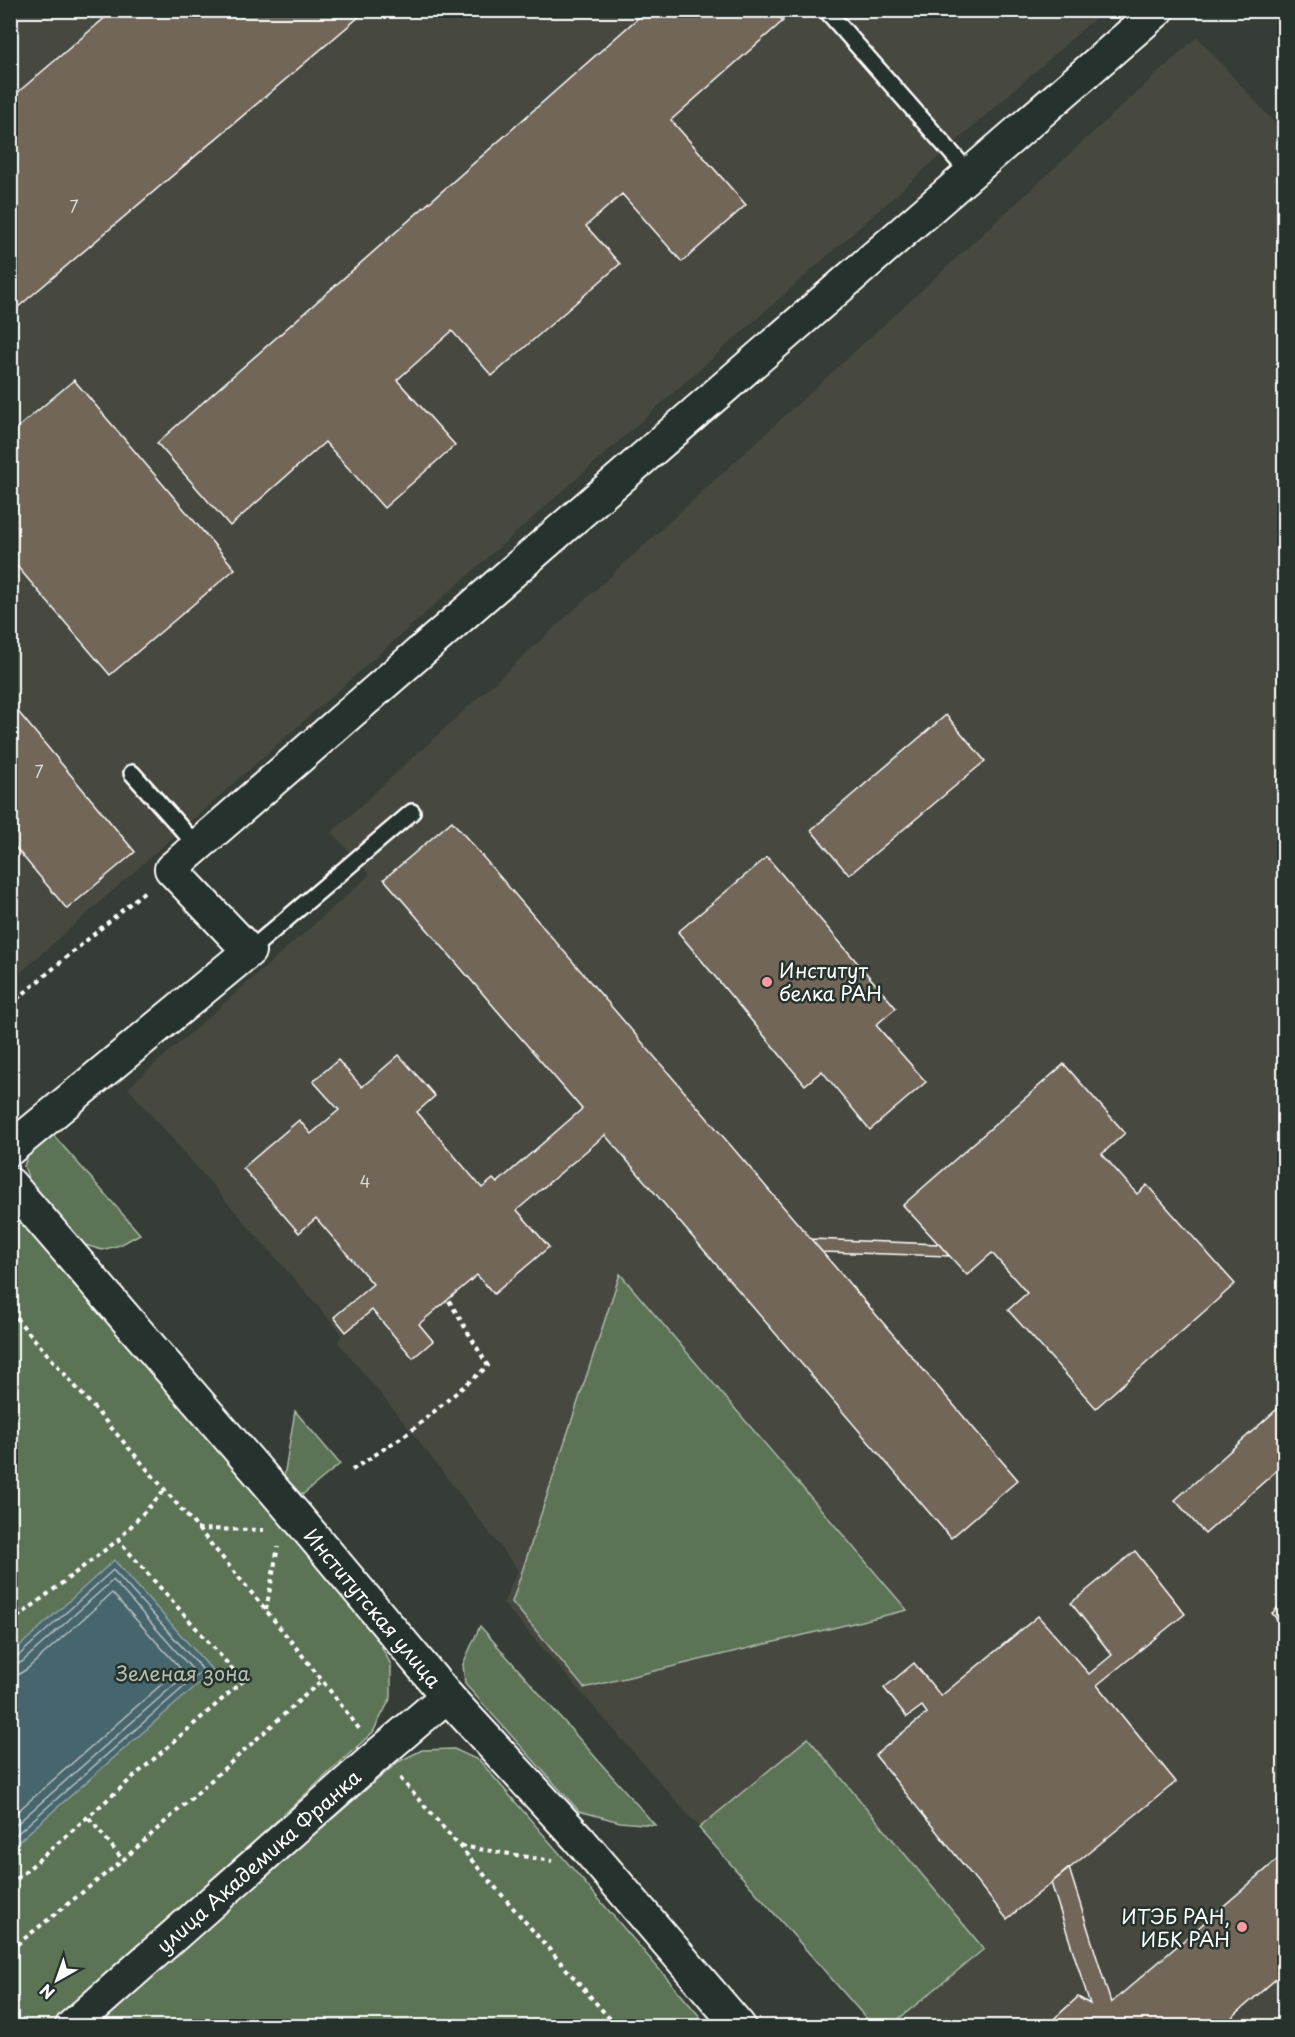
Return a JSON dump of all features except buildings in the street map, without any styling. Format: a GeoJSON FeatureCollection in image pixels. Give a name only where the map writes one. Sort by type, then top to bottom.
{"type":"FeatureCollection","features":[{"type":"Feature","properties":{"kind":"street"},"geometry":{"type":"LineString","coordinates":[[10,1149],[249,951],[171,869],[1158,10]]}},
{"type":"Feature","properties":{"kind":"street","name":"Институтская улица"},"geometry":{"type":"LineString","coordinates":[[10,1184],[289,1508],[447,1696],[578,1838],[739,2026]]}},
{"type":"Feature","properties":{"kind":"street","name":"улица Академика Франка"},"geometry":{"type":"LineString","coordinates":[[72,2026],[447,1696]]}},
{"type":"Feature","properties":{"kind":"lane"},"geometry":{"type":"LineString","coordinates":[[826,10],[970,174]]}},
{"type":"Feature","properties":{"kind":"lane"},"geometry":{"type":"LineString","coordinates":[[132,773],[197,846]]}},
{"type":"Feature","properties":{"kind":"lane"},"geometry":{"type":"LineString","coordinates":[[249,951],[412,812]]}},
{"type":"Feature","properties":{"kind":"path"},"geometry":{"type":"LineString","coordinates":[[10,1005],[171,869]]}},
{"type":"Feature","properties":{"kind":"path"},"geometry":{"type":"LineString","coordinates":[[352,1470],[411,1431],[488,1366],[448,1299]]}},
{"type":"Feature","properties":{"kind":"path"},"geometry":{"type":"LineString","coordinates":[[10,1311],[266,1611],[362,1733]]}},
{"type":"Feature","properties":{"kind":"path"},"geometry":{"type":"LineString","coordinates":[[10,1623],[118,1540],[165,1490]]}},
{"type":"Feature","properties":{"kind":"path"},"geometry":{"type":"LineString","coordinates":[[197,1529],[271,1530]]}},
{"type":"Feature","properties":{"kind":"path"},"geometry":{"type":"LineString","coordinates":[[10,1885],[243,1681],[118,1540]]}},
{"type":"Feature","properties":{"kind":"path"},"geometry":{"type":"LineString","coordinates":[[266,1611],[279,1542]]}},
{"type":"Feature","properties":{"kind":"path"},"geometry":{"type":"LineString","coordinates":[[10,1602],[21,1614]]}},
{"type":"Feature","properties":{"kind":"path"},"geometry":{"type":"LineString","coordinates":[[10,1950],[123,1860],[322,1680]]}},
{"type":"Feature","properties":{"kind":"path"},"geometry":{"type":"LineString","coordinates":[[397,1776],[616,2026]]}},
{"type":"Feature","properties":{"kind":"path"},"geometry":{"type":"LineString","coordinates":[[89,1818],[123,1860]]}},
{"type":"Feature","properties":{"kind":"path"},"geometry":{"type":"LineString","coordinates":[[460,1846],[552,1861]]}},
{"type":"Feature","properties":{"kind":"shaded area"},"geometry":{"type":"Polygon","coordinates":[[[11,11],[1103,11],[11,981],[11,11]]]}},
{"type":"Feature","properties":{"kind":"shaded area","name":"Институт белка РАН"},"geometry":{"type":"Polygon","coordinates":[[[1197,37],[1284,133],[1284,2026],[873,2026],[503,1603],[518,1570],[411,1431],[338,1342],[342,1334],[128,1088],[370,875],[332,832],[1197,37]]]}},
{"type":"Feature","properties":{"kind":"green space"},"geometry":{"type":"Polygon","coordinates":[[[49,1130],[140,1234],[120,1245],[102,1250],[82,1244],[30,1182],[24,1166],[30,1150],[49,1130]]]}},
{"type":"Feature","properties":{"kind":"green space","name":"Зеленая зона"},"geometry":{"type":"Polygon","coordinates":[[[11,1210],[374,1632],[391,1665],[391,1697],[373,1732],[54,2026],[11,2026],[11,1210]]]}},
{"type":"Feature","properties":{"kind":"green space"},"geometry":{"type":"Polygon","coordinates":[[[620,1274],[907,1610],[584,1688],[512,1602],[620,1274]]]}},
{"type":"Feature","properties":{"kind":"green space"},"geometry":{"type":"Polygon","coordinates":[[[295,1411],[340,1464],[302,1495],[284,1477],[295,1411]]]}},
{"type":"Feature","properties":{"kind":"green space"},"geometry":{"type":"Polygon","coordinates":[[[480,1626],[655,1825],[620,1822],[579,1811],[465,1684],[463,1664],[480,1626]]]}},
{"type":"Feature","properties":{"kind":"green space"},"geometry":{"type":"Polygon","coordinates":[[[808,1738],[984,1949],[890,2026],[873,2026],[699,1828],[808,1738]]]}},
{"type":"Feature","properties":{"kind":"green space"},"geometry":{"type":"Polygon","coordinates":[[[454,1749],[480,1761],[708,2026],[92,2026],[398,1762],[422,1750],[454,1749]]]}},
{"type":"Feature","properties":{"kind":"water"},"geometry":{"type":"Polygon","coordinates":[[[114,1560],[213,1671],[11,1848],[11,1654],[114,1560]]]}},
{"type":"Feature","properties":{"kind":"place","name":"Институт белка РАН"},"geometry":{"type":"Point","coordinates":[767,982]}},
{"type":"Feature","properties":{"kind":"place","name":"ИТЭБ РАН, ИБК РАН"},"geometry":{"type":"Point","coordinates":[1242,1927]}}]}
